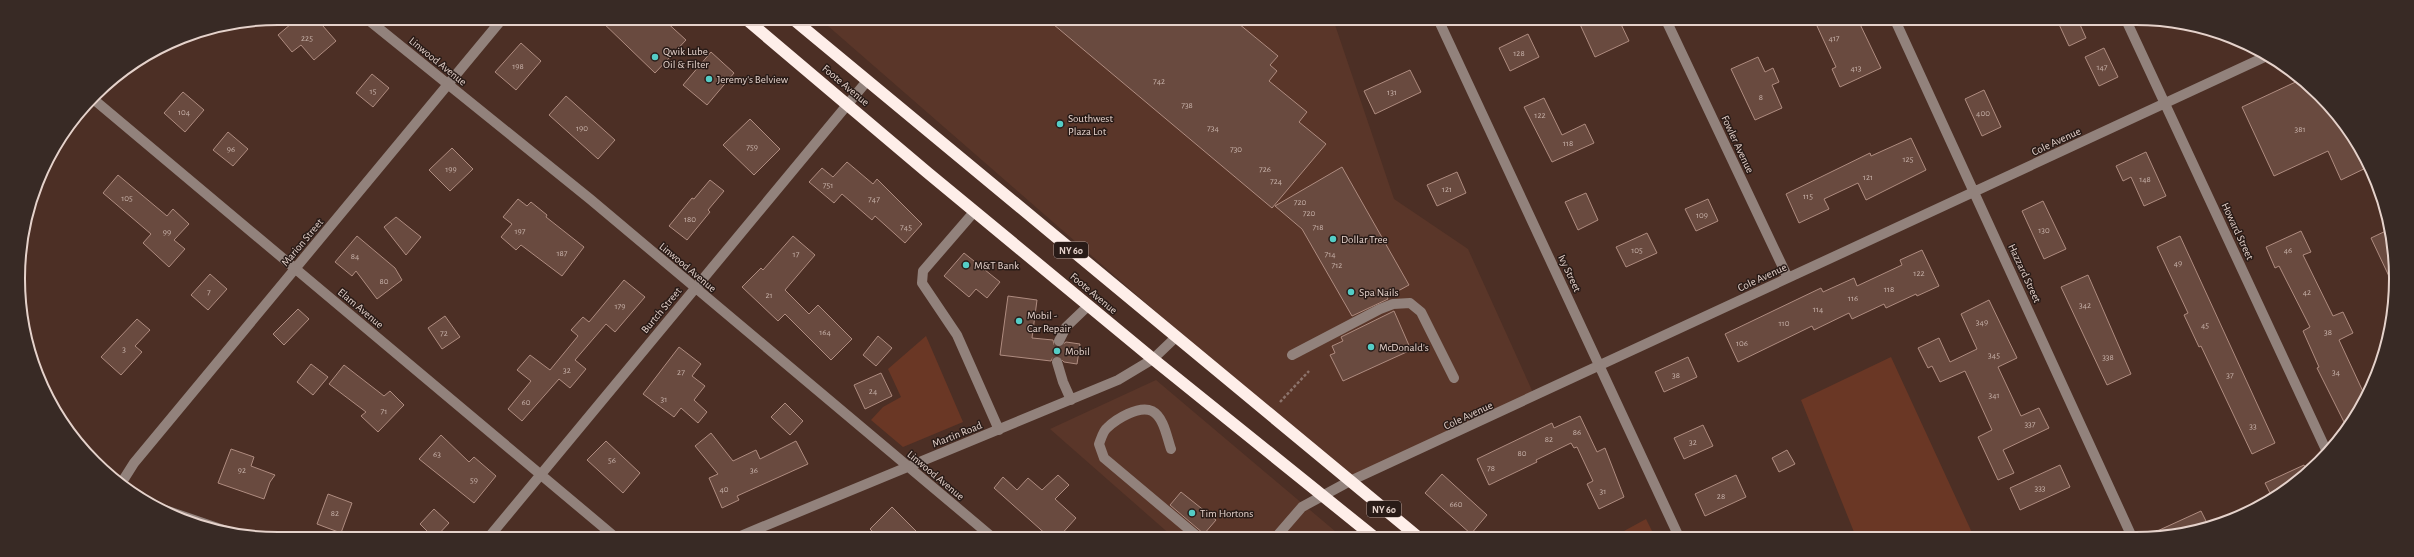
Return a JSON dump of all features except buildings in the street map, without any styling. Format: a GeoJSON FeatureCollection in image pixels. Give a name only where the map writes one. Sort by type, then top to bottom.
{"type":"FeatureCollection","features":[{"type":"Feature","properties":{"kind":"highway","name":"Foote Avenue"},"geometry":{"type":"LineString","coordinates":[[753,25],[974,212],[1153,359],[1324,495],[1368,532]]}},
{"type":"Feature","properties":{"kind":"highway","name":"Foote Avenue"},"geometry":{"type":"LineString","coordinates":[[800,25],[1412,532]]}},
{"type":"Feature","properties":{"kind":"street","name":"Linwood Avenue"},"geometry":{"type":"LineString","coordinates":[[375,25],[695,288],[986,532]]}},
{"type":"Feature","properties":{"kind":"street","name":"Marion Street"},"geometry":{"type":"LineString","coordinates":[[124,480],[134,463],[497,25]]}},
{"type":"Feature","properties":{"kind":"street","name":"Ivy Street"},"geometry":{"type":"LineString","coordinates":[[1441,25],[1601,366],[1677,532]]}},
{"type":"Feature","properties":{"kind":"street","name":"Fowler Avenue"},"geometry":{"type":"LineString","coordinates":[[1668,25],[1788,278]]}},
{"type":"Feature","properties":{"kind":"street","name":"Hazzard Street"},"geometry":{"type":"LineString","coordinates":[[1897,25],[2130,532]]}},
{"type":"Feature","properties":{"kind":"street","name":"Howard Street"},"geometry":{"type":"LineString","coordinates":[[2128,25],[2325,447]]}},
{"type":"Feature","properties":{"kind":"street","name":"Cole Avenue"},"geometry":{"type":"LineString","coordinates":[[1280,532],[1302,507],[1350,481],[1601,366],[2261,59]]}},
{"type":"Feature","properties":{"kind":"street","name":"Burtch Street"},"geometry":{"type":"LineString","coordinates":[[493,532],[866,81]]}},
{"type":"Feature","properties":{"kind":"street","name":"Elam Avenue"},"geometry":{"type":"LineString","coordinates":[[96,102],[608,532]]}},
{"type":"Feature","properties":{"kind":"street"},"geometry":{"type":"LineString","coordinates":[[974,212],[923,271],[921,277],[922,283],[957,335],[999,430]]}},
{"type":"Feature","properties":{"kind":"street"},"geometry":{"type":"LineString","coordinates":[[1292,355],[1380,309],[1393,304],[1410,303],[1421,312],[1454,378]]}},
{"type":"Feature","properties":{"kind":"street"},"geometry":{"type":"LineString","coordinates":[[1059,341],[1066,327],[1088,306]]}},
{"type":"Feature","properties":{"kind":"street","name":"Martin Road"},"geometry":{"type":"LineString","coordinates":[[750,532],[1118,380],[1153,359],[1176,337]]}},
{"type":"Feature","properties":{"kind":"street"},"geometry":{"type":"LineString","coordinates":[[1057,362],[1063,382],[1071,400]]}},
{"type":"Feature","properties":{"kind":"street"},"geometry":{"type":"LineString","coordinates":[[1171,449],[1164,427],[1158,416],[1151,411],[1141,410],[1120,418],[1106,428],[1099,444],[1104,458],[1192,532]]}},
{"type":"Feature","properties":{"kind":"path"},"geometry":{"type":"LineString","coordinates":[[1280,402],[1309,371]]}},
{"type":"Feature","properties":{"kind":"shaded area"},"geometry":{"type":"Polygon","coordinates":[[[827,25],[1335,25],[1394,199],[1468,249],[1535,397],[1350,481],[827,25]]]}},
{"type":"Feature","properties":{"kind":"shaded area"},"geometry":{"type":"Polygon","coordinates":[[[926,336],[963,422],[903,447],[871,420],[883,407],[901,397],[888,369],[926,336]]]}},
{"type":"Feature","properties":{"kind":"shaded area"},"geometry":{"type":"Polygon","coordinates":[[[1891,357],[1972,532],[1854,532],[1801,400],[1891,357]]]}},
{"type":"Feature","properties":{"kind":"shaded area"},"geometry":{"type":"Polygon","coordinates":[[[1156,380],[1336,532],[1167,532],[1050,429],[1156,380]]]}},
{"type":"Feature","properties":{"kind":"shaded area"},"geometry":{"type":"Polygon","coordinates":[[[1646,519],[1652,532],[1622,532],[1646,519]]]}},
{"type":"Feature","properties":{"kind":"tunnel"},"geometry":{"type":"LineString","coordinates":[[1057,362],[1059,341]]}},
{"type":"Feature","properties":{"kind":"place","name":"Qwik Lube Oil & Filter"},"geometry":{"type":"Point","coordinates":[655,57]}},
{"type":"Feature","properties":{"kind":"place","name":"Jeremy's Belview"},"geometry":{"type":"Point","coordinates":[709,79]}},
{"type":"Feature","properties":{"kind":"place","name":"Southwest Plaza Lot"},"geometry":{"type":"Point","coordinates":[1060,124]}},
{"type":"Feature","properties":{"kind":"place","name":"Dollar Tree"},"geometry":{"type":"Point","coordinates":[1333,239]}},
{"type":"Feature","properties":{"kind":"place","name":"M&T Bank"},"geometry":{"type":"Point","coordinates":[966,265]}},
{"type":"Feature","properties":{"kind":"place","name":"Spa Nails"},"geometry":{"type":"Point","coordinates":[1351,292]}},
{"type":"Feature","properties":{"kind":"place","name":"Mobil - Car Repair"},"geometry":{"type":"Point","coordinates":[1019,321]}},
{"type":"Feature","properties":{"kind":"place","name":"McDonald's"},"geometry":{"type":"Point","coordinates":[1371,347]}},
{"type":"Feature","properties":{"kind":"place","name":"Mobil"},"geometry":{"type":"Point","coordinates":[1057,351]}},
{"type":"Feature","properties":{"kind":"place","name":"Tim Hortons"},"geometry":{"type":"Point","coordinates":[1192,513]}}]}
